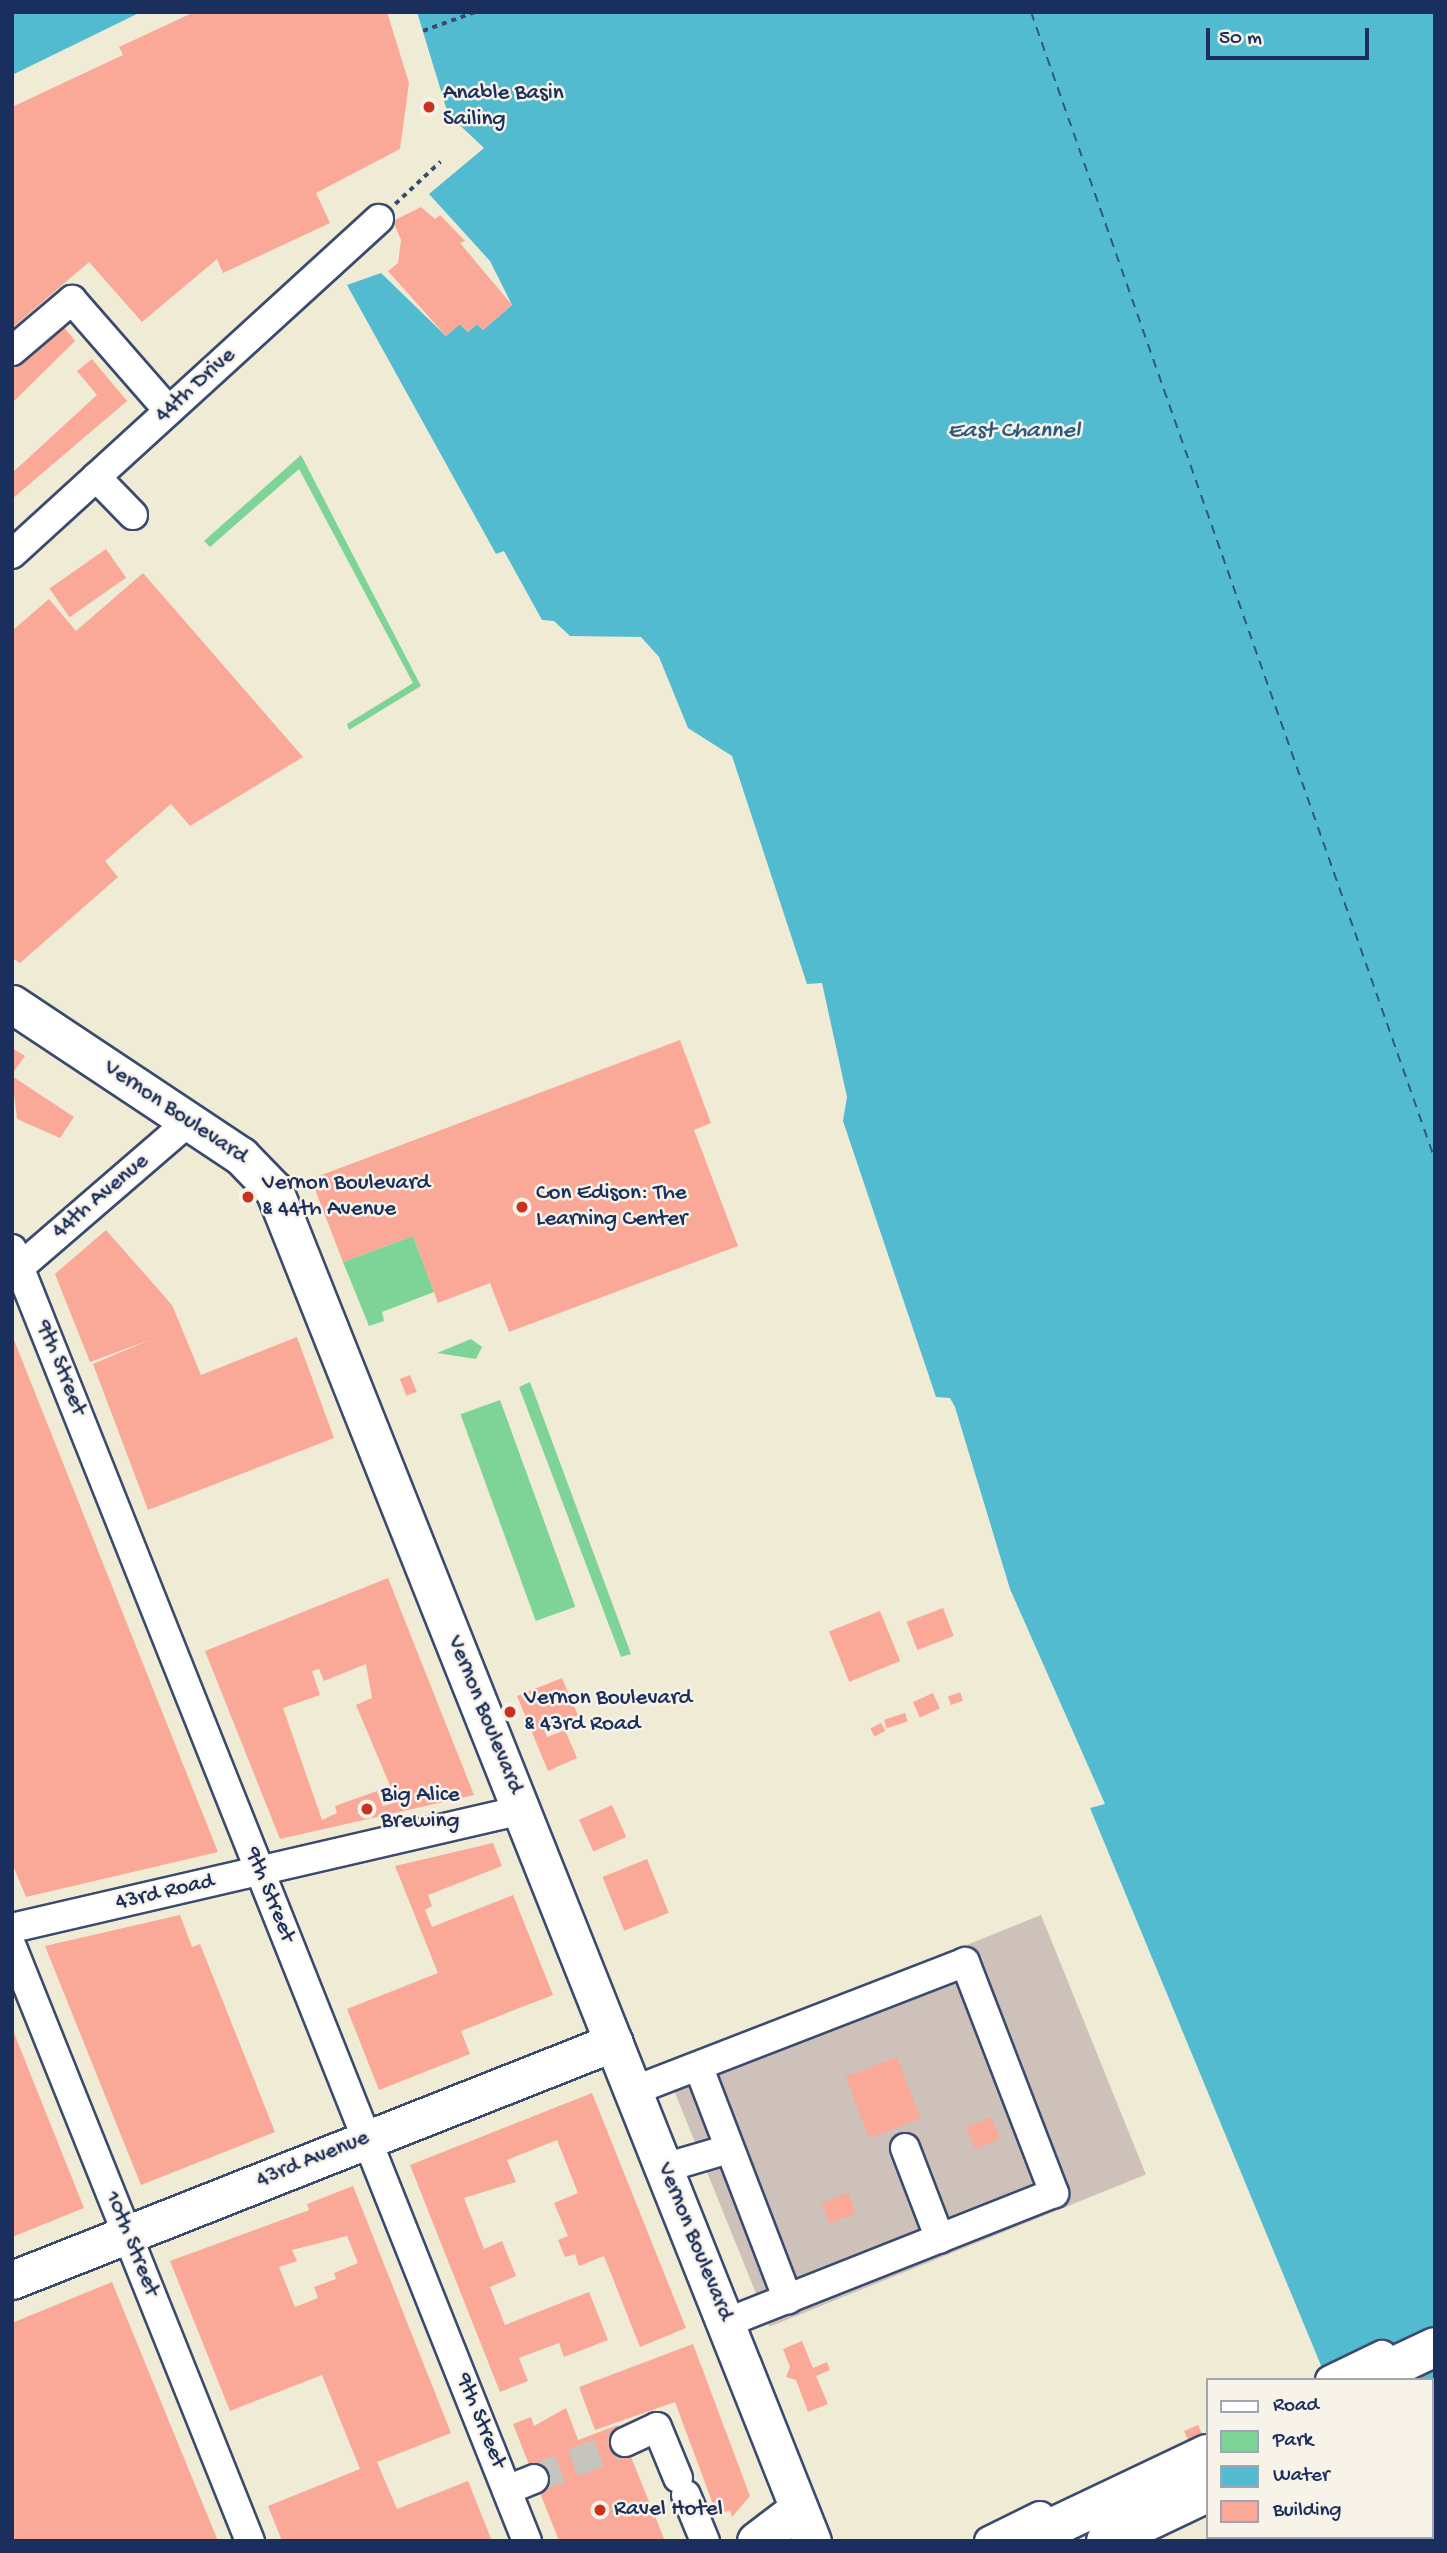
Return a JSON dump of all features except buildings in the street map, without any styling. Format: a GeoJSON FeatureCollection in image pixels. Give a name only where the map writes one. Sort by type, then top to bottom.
{"type":"FeatureCollection","features":[{"type":"Feature","properties":{"kind":"highway"},"geometry":{"type":"LineString","coordinates":[[1369,2378],[1435,2347]]}},
{"type":"Feature","properties":{"kind":"highway"},"geometry":{"type":"LineString","coordinates":[[1394,2378],[1435,2359]]}},
{"type":"Feature","properties":{"kind":"highway"},"geometry":{"type":"LineString","coordinates":[[1024,2541],[1206,2454]]}},
{"type":"Feature","properties":{"kind":"highway"},"geometry":{"type":"LineString","coordinates":[[1049,2541],[1206,2466]]}},
{"type":"Feature","properties":{"kind":"highway"},"geometry":{"type":"LineString","coordinates":[[1106,2541],[1206,2493]]}},
{"type":"Feature","properties":{"kind":"highway"},"geometry":{"type":"LineString","coordinates":[[1135,2541],[1206,2507]]}},
{"type":"Feature","properties":{"kind":"main road","name":"Vernon Boulevard"},"geometry":{"type":"LineString","coordinates":[[12,1004],[257,1168],[274,1190],[805,2525]]}},
{"type":"Feature","properties":{"kind":"main road","name":"43rd Avenue"},"geometry":{"type":"LineString","coordinates":[[12,2280],[614,2042]]}},
{"type":"Feature","properties":{"kind":"main road"},"geometry":{"type":"LineString","coordinates":[[756,2541],[805,2525]]}},
{"type":"Feature","properties":{"kind":"street","name":"44th Drive"},"geometry":{"type":"LineString","coordinates":[[12,554],[379,219]]}},
{"type":"Feature","properties":{"kind":"street"},"geometry":{"type":"LineString","coordinates":[[12,351],[72,300],[169,411]]}},
{"type":"Feature","properties":{"kind":"street"},"geometry":{"type":"LineString","coordinates":[[96,477],[133,515]]}},
{"type":"Feature","properties":{"kind":"street","name":"44th Avenue"},"geometry":{"type":"LineString","coordinates":[[15,1263],[190,1121]]}},
{"type":"Feature","properties":{"kind":"street","name":"9th Street"},"geometry":{"type":"LineString","coordinates":[[15,1263],[527,2541]]}},
{"type":"Feature","properties":{"kind":"street","name":"43rd Road"},"geometry":{"type":"LineString","coordinates":[[12,1928],[522,1810]]}},
{"type":"Feature","properties":{"kind":"street","name":"10th Street"},"geometry":{"type":"LineString","coordinates":[[12,1947],[250,2541]]}},
{"type":"Feature","properties":{"kind":"street"},"geometry":{"type":"LineString","coordinates":[[633,2091],[699,2068],[965,1962],[1054,2193],[726,2323]]}},
{"type":"Feature","properties":{"kind":"street"},"geometry":{"type":"LineString","coordinates":[[699,2068],[788,2300]]}},
{"type":"Feature","properties":{"kind":"street"},"geometry":{"type":"LineString","coordinates":[[905,2148],[940,2239]]}},
{"type":"Feature","properties":{"kind":"street"},"geometry":{"type":"LineString","coordinates":[[664,2168],[729,2149]]}},
{"type":"Feature","properties":{"kind":"street"},"geometry":{"type":"LineString","coordinates":[[1334,2378],[1435,2330]]}},
{"type":"Feature","properties":{"kind":"street"},"geometry":{"type":"LineString","coordinates":[[625,2442],[657,2427],[705,2541]]}},
{"type":"Feature","properties":{"kind":"street"},"geometry":{"type":"LineString","coordinates":[[989,2541],[1206,2438]]}},
{"type":"Feature","properties":{"kind":"street"},"geometry":{"type":"LineString","coordinates":[[507,2490],[534,2479]]}},
{"type":"Feature","properties":{"kind":"path"},"geometry":{"type":"LineString","coordinates":[[423,31],[475,12]]}},
{"type":"Feature","properties":{"kind":"path"},"geometry":{"type":"LineString","coordinates":[[379,219],[440,162]]}},
{"type":"Feature","properties":{"kind":"shaded area"},"geometry":{"type":"Polygon","coordinates":[[[1041,1915],[1146,2175],[769,2327],[665,2067],[1041,1915]]]}},
{"type":"Feature","properties":{"kind":"green space"},"geometry":{"type":"Polygon","coordinates":[[[301,455],[421,686],[349,730],[347,724],[413,683],[299,469],[210,547],[204,541],[301,455]]]}},
{"type":"Feature","properties":{"kind":"green space"},"geometry":{"type":"Polygon","coordinates":[[[413,1236],[434,1292],[382,1312],[384,1321],[369,1326],[343,1262],[413,1236]]]}},
{"type":"Feature","properties":{"kind":"green space"},"geometry":{"type":"Polygon","coordinates":[[[471,1339],[482,1347],[476,1359],[437,1353],[471,1339]]]}},
{"type":"Feature","properties":{"kind":"green space"},"geometry":{"type":"Polygon","coordinates":[[[530,1382],[631,1654],[621,1657],[519,1387],[530,1382]]]}},
{"type":"Feature","properties":{"kind":"green space"},"geometry":{"type":"Polygon","coordinates":[[[500,1400],[575,1607],[536,1621],[461,1414],[500,1400]]]}},
{"type":"Feature","properties":{"kind":"green space"},"geometry":{"type":"Polygon","coordinates":[[[1232,2539],[1367,2539],[1367,2541],[1232,2539]]]}},
{"type":"Feature","properties":{"kind":"water"},"geometry":{"type":"Polygon","coordinates":[[[12,12],[141,12],[12,75],[12,12]]]}},
{"type":"Feature","properties":{"kind":"water","name":"East Channel"},"geometry":{"type":"Polygon","coordinates":[[[417,12],[1435,12],[1435,2541],[1414,2539],[1433,2539],[1433,2378],[1326,2378],[1090,1808],[1105,1804],[1010,1589],[955,1407],[950,1398],[936,1397],[843,1121],[847,1097],[822,983],[807,984],[732,756],[688,728],[659,657],[641,637],[570,636],[554,621],[542,620],[504,551],[496,554],[347,285],[381,273],[446,336],[460,324],[468,332],[477,324],[483,330],[512,305],[490,261],[429,194],[484,148],[448,114],[417,12]]]}},
{"type":"Feature","properties":{"kind":"ferry route"},"geometry":{"type":"LineString","coordinates":[[1031,12],[1435,1160]]}},
{"type":"Feature","properties":{"kind":"tunnel"},"geometry":{"type":"LineString","coordinates":[[534,2479],[625,2442]]}},
{"type":"Feature","properties":{"kind":"place","name":"Anable Basin Sailing"},"geometry":{"type":"Point","coordinates":[429,107]}},
{"type":"Feature","properties":{"kind":"place","name":"Vernon Boulevard & 44th Avenue"},"geometry":{"type":"Point","coordinates":[248,1197]}},
{"type":"Feature","properties":{"kind":"place","name":"Con Edison: The Learning Center"},"geometry":{"type":"Point","coordinates":[522,1207]}},
{"type":"Feature","properties":{"kind":"place","name":"Vernon Boulevard & 43rd Road"},"geometry":{"type":"Point","coordinates":[510,1712]}},
{"type":"Feature","properties":{"kind":"place","name":"Big Alice Brewing"},"geometry":{"type":"Point","coordinates":[367,1809]}},
{"type":"Feature","properties":{"kind":"place","name":"Ravel Hotel"},"geometry":{"type":"Point","coordinates":[600,2510]}}]}
